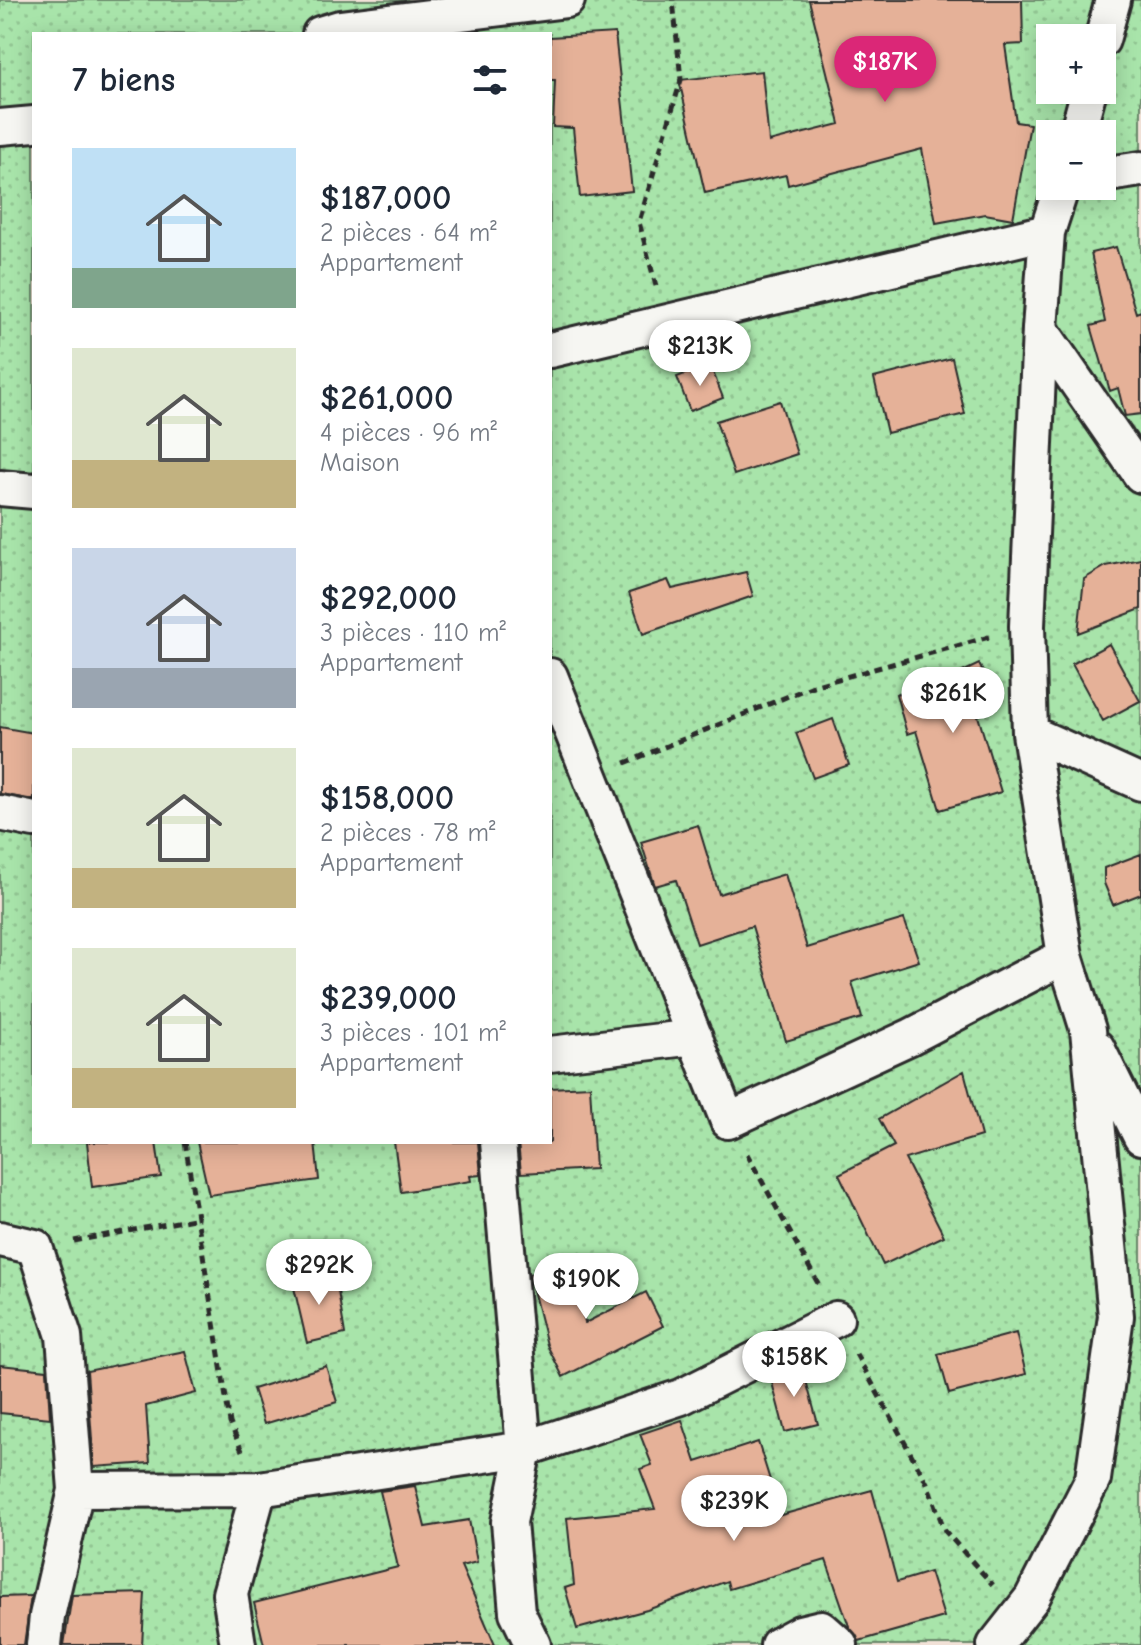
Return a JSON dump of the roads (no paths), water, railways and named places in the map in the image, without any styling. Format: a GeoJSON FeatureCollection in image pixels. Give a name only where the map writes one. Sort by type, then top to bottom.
{"type":"FeatureCollection","features":[{"type":"Feature","properties":{"kind":"street"},"geometry":{"type":"LineString","coordinates":[[333,24],[567,0]]}},
{"type":"Feature","properties":{"kind":"street"},"geometry":{"type":"LineString","coordinates":[[1106,24],[1113,0]]}},
{"type":"Feature","properties":{"kind":"street"},"geometry":{"type":"LineString","coordinates":[[0,127],[32,124]]}},
{"type":"Feature","properties":{"kind":"street"},"geometry":{"type":"LineString","coordinates":[[1116,173],[1141,169]]}},
{"type":"Feature","properties":{"kind":"street"},"geometry":{"type":"LineString","coordinates":[[1057,200],[1047,232],[1040,329],[1027,626],[1030,733],[1065,956],[1088,1030],[1141,1137]]}},
{"type":"Feature","properties":{"kind":"street"},"geometry":{"type":"LineString","coordinates":[[552,350],[1047,232]]}},
{"type":"Feature","properties":{"kind":"street"},"geometry":{"type":"LineString","coordinates":[[1040,329],[1141,475]]}},
{"type":"Feature","properties":{"kind":"street"},"geometry":{"type":"LineString","coordinates":[[0,488],[32,491]]}},
{"type":"Feature","properties":{"kind":"street"},"geometry":{"type":"LineString","coordinates":[[552,681],[728,1121],[910,1037],[1065,956]]}},
{"type":"Feature","properties":{"kind":"street"},"geometry":{"type":"LineString","coordinates":[[1030,733],[1141,783]]}},
{"type":"Feature","properties":{"kind":"street"},"geometry":{"type":"LineString","coordinates":[[0,813],[32,820]]}},
{"type":"Feature","properties":{"kind":"street"},"geometry":{"type":"LineString","coordinates":[[995,1645],[1020,1615],[1093,1479],[1116,1316],[1088,1030]]}},
{"type":"Feature","properties":{"kind":"street"},"geometry":{"type":"LineString","coordinates":[[552,1054],[695,1037]]}},
{"type":"Feature","properties":{"kind":"street"},"geometry":{"type":"LineString","coordinates":[[498,1144],[524,1449],[509,1522],[517,1612],[533,1645]]}},
{"type":"Feature","properties":{"kind":"street"},"geometry":{"type":"LineString","coordinates":[[0,1239],[35,1247],[64,1336],[76,1490],[47,1616],[44,1645]]}},
{"type":"Feature","properties":{"kind":"street"},"geometry":{"type":"LineString","coordinates":[[76,1490],[259,1489],[524,1449],[681,1397],[836,1319]]}},
{"type":"Feature","properties":{"kind":"street"},"geometry":{"type":"LineString","coordinates":[[238,1645],[230,1594],[259,1489]]}},
{"type":"Feature","properties":{"kind":"street"},"geometry":{"type":"LineString","coordinates":[[778,1645],[800,1633],[821,1628],[840,1645]]}}]}
